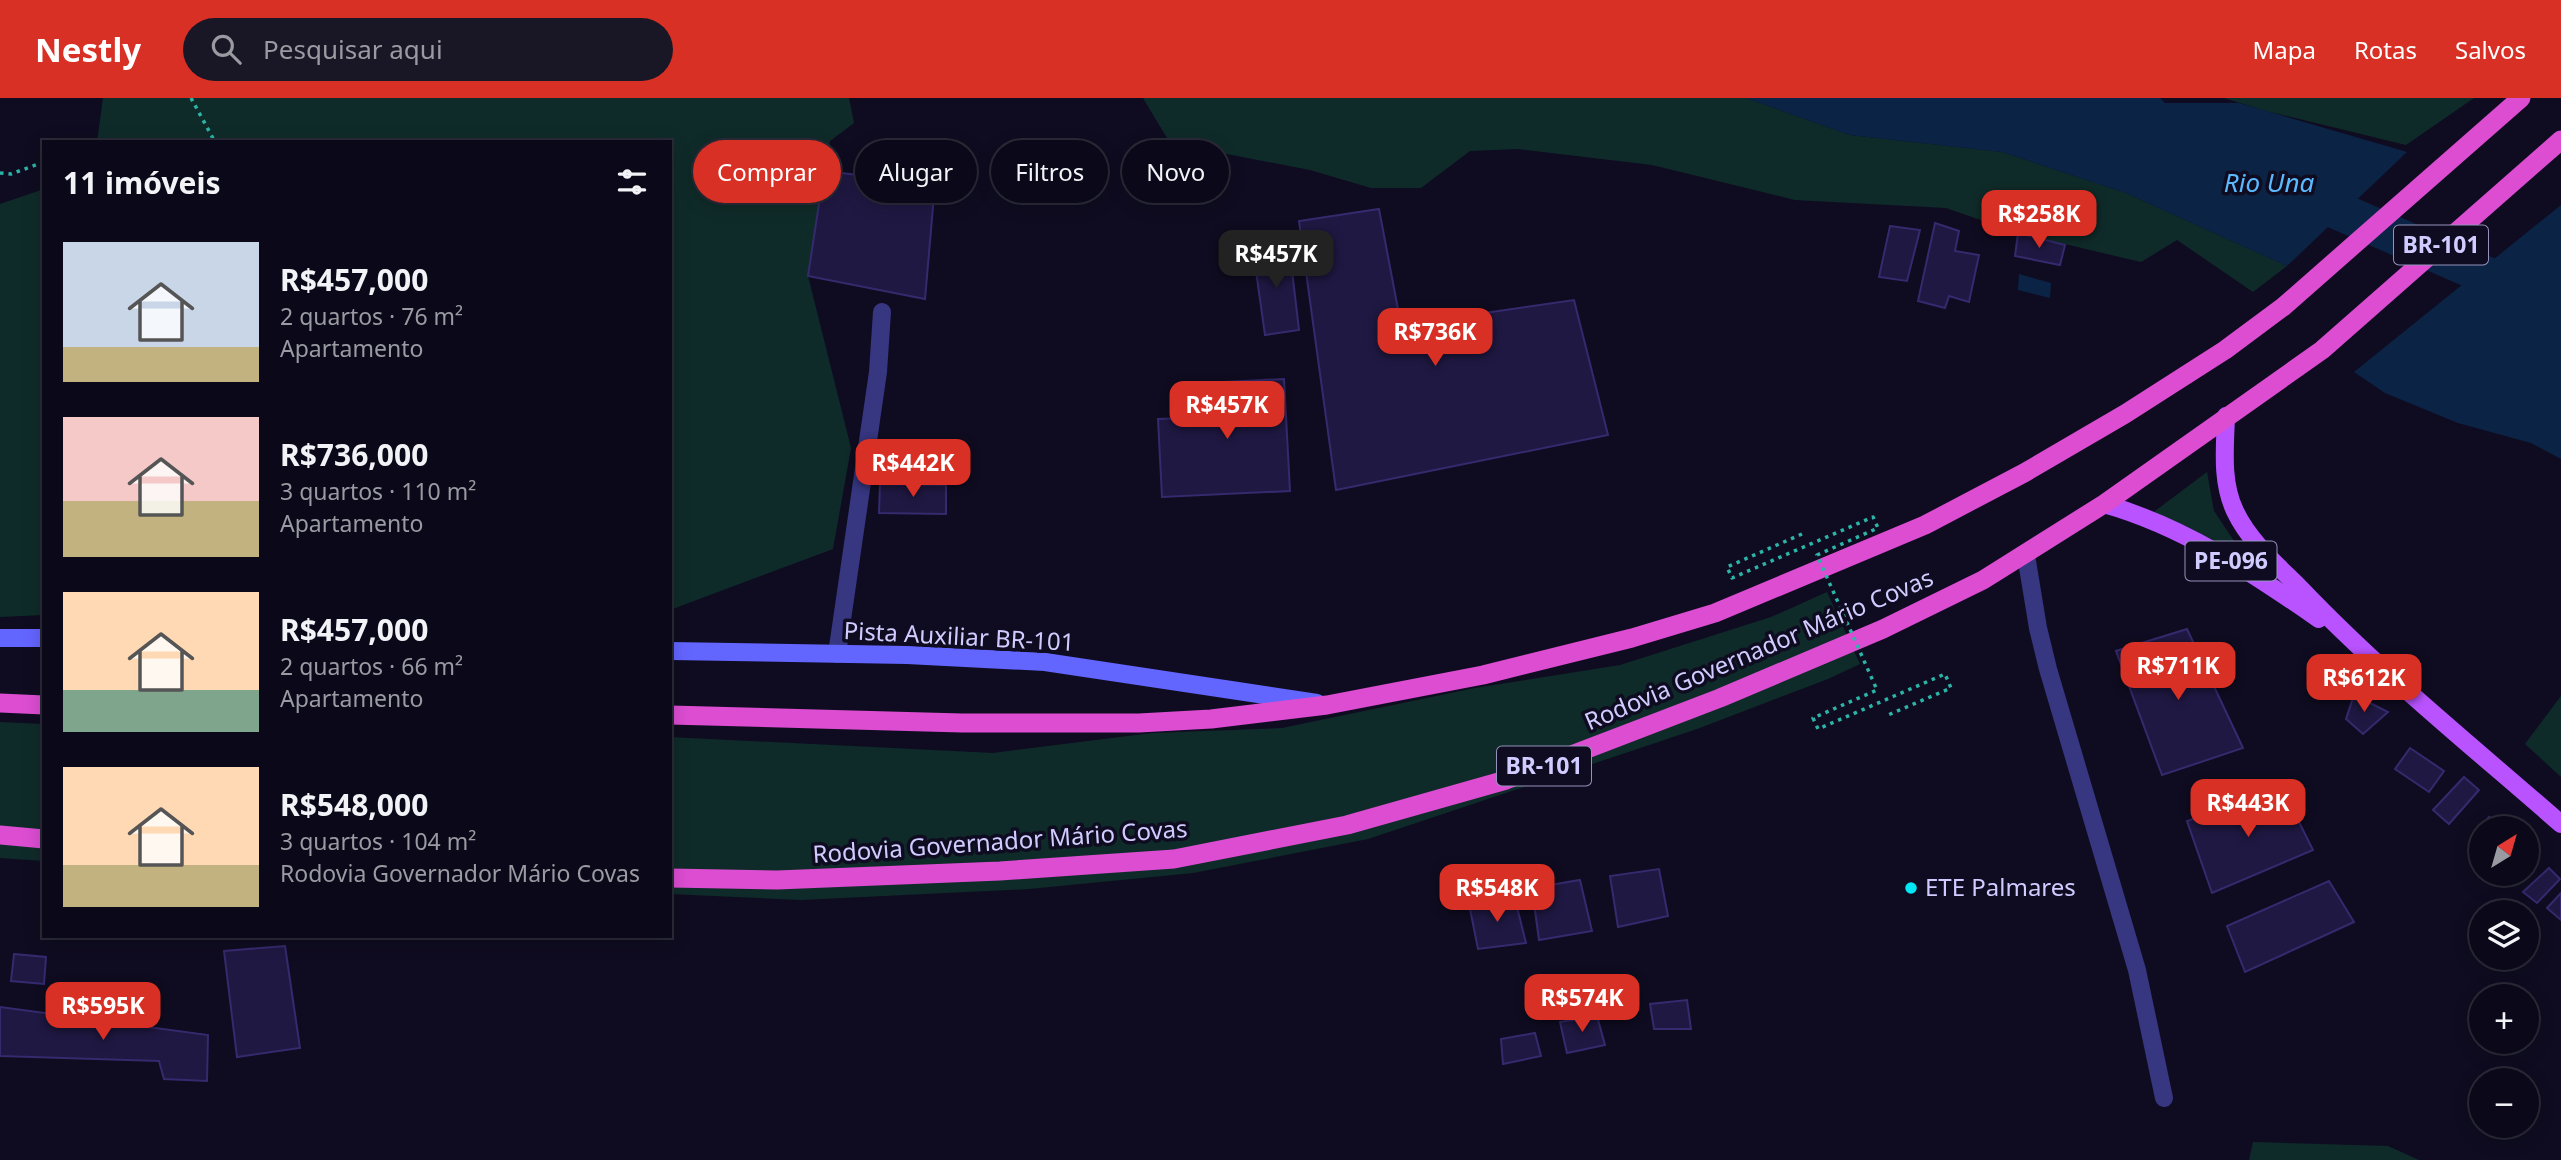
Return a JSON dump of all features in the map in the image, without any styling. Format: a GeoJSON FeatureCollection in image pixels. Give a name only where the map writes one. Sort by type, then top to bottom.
{"type":"FeatureCollection","features":[{"type":"Feature","properties":{"kind":"highway","name":"Rodovia Governador Mário Covas"},"geometry":{"type":"LineString","coordinates":[[672,715],[962,723],[1139,723],[1211,719],[1327,705],[1483,675],[1632,638],[1715,612],[1925,525],[2024,473],[2125,414],[2214,357],[2283,307],[2521,98]]}},
{"type":"Feature","properties":{"kind":"highway","name":"Rodovia Governador Mário Covas"},"geometry":{"type":"LineString","coordinates":[[672,878],[776,880],[1000,871],[1174,859],[1347,825],[1506,780],[1720,698],[1883,629],[1983,580],[2104,504],[2322,350],[2561,140]]}},
{"type":"Feature","properties":{"kind":"highway"},"geometry":{"type":"LineString","coordinates":[[0,703],[42,705]]}},
{"type":"Feature","properties":{"kind":"highway"},"geometry":{"type":"LineString","coordinates":[[0,835],[42,839]]}},
{"type":"Feature","properties":{"kind":"main road","name":"PE-096"},"geometry":{"type":"LineString","coordinates":[[2227,416],[2227,488],[2235,511],[2252,538],[2348,639],[2561,824]]}},
{"type":"Feature","properties":{"kind":"main road","name":"PE-096"},"geometry":{"type":"LineString","coordinates":[[2104,504],[2141,514],[2191,538],[2275,589],[2348,639]]}},
{"type":"Feature","properties":{"kind":"main road"},"geometry":{"type":"LineString","coordinates":[[0,638],[42,638]]}},
{"type":"Feature","properties":{"kind":"main road","name":"Pista Auxiliar BR-101"},"geometry":{"type":"LineString","coordinates":[[672,651],[981,657],[1045,662],[1327,705]]}},
{"type":"Feature","properties":{"kind":"street"},"geometry":{"type":"LineString","coordinates":[[837,654],[878,372],[881,312]]}},
{"type":"Feature","properties":{"kind":"street"},"geometry":{"type":"LineString","coordinates":[[2026,555],[2048,669],[2137,970],[2164,1098]]}},
{"type":"Feature","properties":{"kind":"path"},"geometry":{"type":"LineString","coordinates":[[191,98],[214,140]]}},
{"type":"Feature","properties":{"kind":"path"},"geometry":{"type":"LineString","coordinates":[[0,173],[11,174],[42,163]]}},
{"type":"Feature","properties":{"kind":"path"},"geometry":{"type":"LineString","coordinates":[[1802,534],[1727,567],[1732,578],[1873,517],[1878,528],[1817,555],[1877,690],[1813,718],[1818,729],[1945,674],[1951,688],[1888,715]]}},
{"type":"Feature","properties":{"kind":"green space"},"geometry":{"type":"Polygon","coordinates":[[[103,98],[849,98],[854,123],[831,140],[693,140],[693,203],[820,203],[808,276],[851,448],[833,549],[672,609],[672,140],[97,140],[103,98]]]}},
{"type":"Feature","properties":{"kind":"green space"},"geometry":{"type":"Polygon","coordinates":[[[1143,98],[1746,98],[1850,135],[2002,152],[2126,193],[2287,266],[2253,292],[2177,240],[2141,262],[2018,233],[1946,208],[1795,200],[1652,165],[1518,149],[1470,151],[1421,188],[1371,188],[1310,170],[1229,154],[1229,140],[1168,140],[1143,98]]]}},
{"type":"Feature","properties":{"kind":"green space"},"geometry":{"type":"Polygon","coordinates":[[[2224,98],[2474,98],[2406,145],[2224,98]]]}},
{"type":"Feature","properties":{"kind":"green space"},"geometry":{"type":"Polygon","coordinates":[[[42,190],[42,615],[0,617],[0,204],[42,190]]]}},
{"type":"Feature","properties":{"kind":"green space"},"geometry":{"type":"Polygon","coordinates":[[[2207,472],[2214,511],[2234,541],[2283,593],[2212,540],[2151,514],[2207,472]]]}},
{"type":"Feature","properties":{"kind":"green space"},"geometry":{"type":"Polygon","coordinates":[[[1827,592],[1860,664],[1697,729],[1368,839],[1193,873],[1029,889],[801,900],[672,894],[672,737],[993,753],[1152,733],[1282,728],[1475,688],[1620,665],[1771,617],[1827,592]]]}},
{"type":"Feature","properties":{"kind":"green space"},"geometry":{"type":"Polygon","coordinates":[[[2561,696],[2561,777],[2525,744],[2561,696]]]}},
{"type":"Feature","properties":{"kind":"green space"},"geometry":{"type":"Polygon","coordinates":[[[0,722],[42,724],[42,861],[0,858],[0,722]]]}},
{"type":"Feature","properties":{"kind":"green space"},"geometry":{"type":"Polygon","coordinates":[[[2253,1142],[2388,1146],[2419,1160],[2249,1160],[2253,1142]]]}},
{"type":"Feature","properties":{"kind":"water","name":"Rio Una"},"geometry":{"type":"Polygon","coordinates":[[[1746,98],[2160,98],[2165,103],[2239,103],[2407,152],[2287,266],[2126,193],[2002,152],[1850,135],[1746,98]]]}},
{"type":"Feature","properties":{"kind":"water"},"geometry":{"type":"Polygon","coordinates":[[[2561,205],[2561,459],[2531,443],[2458,423],[2385,393],[2354,372],[2561,205]]]}},
{"type":"Feature","properties":{"kind":"water"},"geometry":{"type":"Polygon","coordinates":[[[2019,274],[2051,283],[2050,298],[2018,290],[2019,274]]]}},
{"type":"Feature","properties":{"kind":"building"},"geometry":{"type":"Polygon","coordinates":[[[841,173],[855,175],[855,203],[933,203],[925,299],[808,276],[819,203],[841,203],[841,173]]]}},
{"type":"Feature","properties":{"kind":"building"},"geometry":{"type":"Polygon","coordinates":[[[1379,209],[1401,325],[1574,300],[1608,435],[1336,490],[1299,221],[1379,209]]]}},
{"type":"Feature","properties":{"kind":"building"},"geometry":{"type":"Polygon","coordinates":[[[1935,223],[1959,231],[1955,251],[1979,255],[1969,302],[1949,296],[1945,308],[1918,301],[1935,223]]]}},
{"type":"Feature","properties":{"kind":"building"},"geometry":{"type":"Polygon","coordinates":[[[1890,226],[1920,230],[1907,281],[1879,277],[1890,226]]]}},
{"type":"Feature","properties":{"kind":"building"},"geometry":{"type":"Polygon","coordinates":[[[2018,233],[2065,245],[2060,265],[2015,256],[2018,233]]]}},
{"type":"Feature","properties":{"kind":"building"},"geometry":{"type":"Polygon","coordinates":[[[1289,245],[1299,330],[1265,335],[1253,250],[1289,245]]]}},
{"type":"Feature","properties":{"kind":"building"},"geometry":{"type":"Polygon","coordinates":[[[1284,379],[1290,491],[1162,497],[1158,419],[1187,418],[1185,384],[1284,379]]]}},
{"type":"Feature","properties":{"kind":"building"},"geometry":{"type":"Polygon","coordinates":[[[880,484],[946,485],[946,514],[879,513],[880,484]]]}},
{"type":"Feature","properties":{"kind":"building"},"geometry":{"type":"Polygon","coordinates":[[[2187,629],[2243,748],[2162,775],[2116,651],[2187,629]]]}},
{"type":"Feature","properties":{"kind":"building"},"geometry":{"type":"Polygon","coordinates":[[[2354,695],[2388,712],[2363,734],[2346,719],[2354,695]]]}},
{"type":"Feature","properties":{"kind":"building"},"geometry":{"type":"Polygon","coordinates":[[[2410,748],[2444,771],[2429,792],[2395,769],[2410,748]]]}},
{"type":"Feature","properties":{"kind":"building"},"geometry":{"type":"Polygon","coordinates":[[[2464,777],[2479,790],[2449,824],[2433,810],[2464,777]]]}},
{"type":"Feature","properties":{"kind":"building"},"geometry":{"type":"Polygon","coordinates":[[[2282,788],[2313,850],[2212,893],[2187,821],[2282,788]]]}},
{"type":"Feature","properties":{"kind":"building"},"geometry":{"type":"Polygon","coordinates":[[[2549,868],[2560,879],[2539,901],[2523,892],[2530,886],[2539,886],[2539,877],[2549,868]]]}},
{"type":"Feature","properties":{"kind":"building"},"geometry":{"type":"Polygon","coordinates":[[[1659,869],[1668,916],[1618,927],[1610,876],[1659,869]]]}},
{"type":"Feature","properties":{"kind":"building"},"geometry":{"type":"Polygon","coordinates":[[[1580,880],[1592,931],[1539,940],[1532,888],[1580,880]]]}},
{"type":"Feature","properties":{"kind":"building"},"geometry":{"type":"Polygon","coordinates":[[[2329,881],[2354,922],[2245,972],[2227,926],[2329,881]]]}},
{"type":"Feature","properties":{"kind":"building"},"geometry":{"type":"Polygon","coordinates":[[[2561,893],[2561,920],[2547,908],[2561,893]]]}},
{"type":"Feature","properties":{"kind":"building"},"geometry":{"type":"Polygon","coordinates":[[[1515,899],[1526,943],[1478,949],[1469,904],[1515,899]]]}},
{"type":"Feature","properties":{"kind":"building"},"geometry":{"type":"Polygon","coordinates":[[[285,946],[300,1048],[237,1057],[224,951],[285,946]]]}},
{"type":"Feature","properties":{"kind":"building"},"geometry":{"type":"Polygon","coordinates":[[[14,954],[46,957],[44,984],[11,981],[14,954]]]}},
{"type":"Feature","properties":{"kind":"building"},"geometry":{"type":"Polygon","coordinates":[[[1687,1000],[1691,1029],[1654,1029],[1650,1004],[1687,1000]]]}},
{"type":"Feature","properties":{"kind":"building"},"geometry":{"type":"Polygon","coordinates":[[[0,1007],[208,1035],[207,1081],[164,1079],[159,1061],[0,1056],[0,1007]]]}},
{"type":"Feature","properties":{"kind":"building"},"geometry":{"type":"Polygon","coordinates":[[[1597,1016],[1605,1045],[1567,1053],[1560,1022],[1597,1016]]]}},
{"type":"Feature","properties":{"kind":"building"},"geometry":{"type":"Polygon","coordinates":[[[1535,1033],[1541,1056],[1503,1064],[1501,1039],[1535,1033]]]}},
{"type":"Feature","properties":{"kind":"waterway","name":"Rio Una"},"geometry":{"type":"LineString","coordinates":[[2295,192],[2561,308]]}},
{"type":"Feature","properties":{"kind":"place","name":"ETE Palmares"},"geometry":{"type":"Point","coordinates":[1911,888]}}]}
